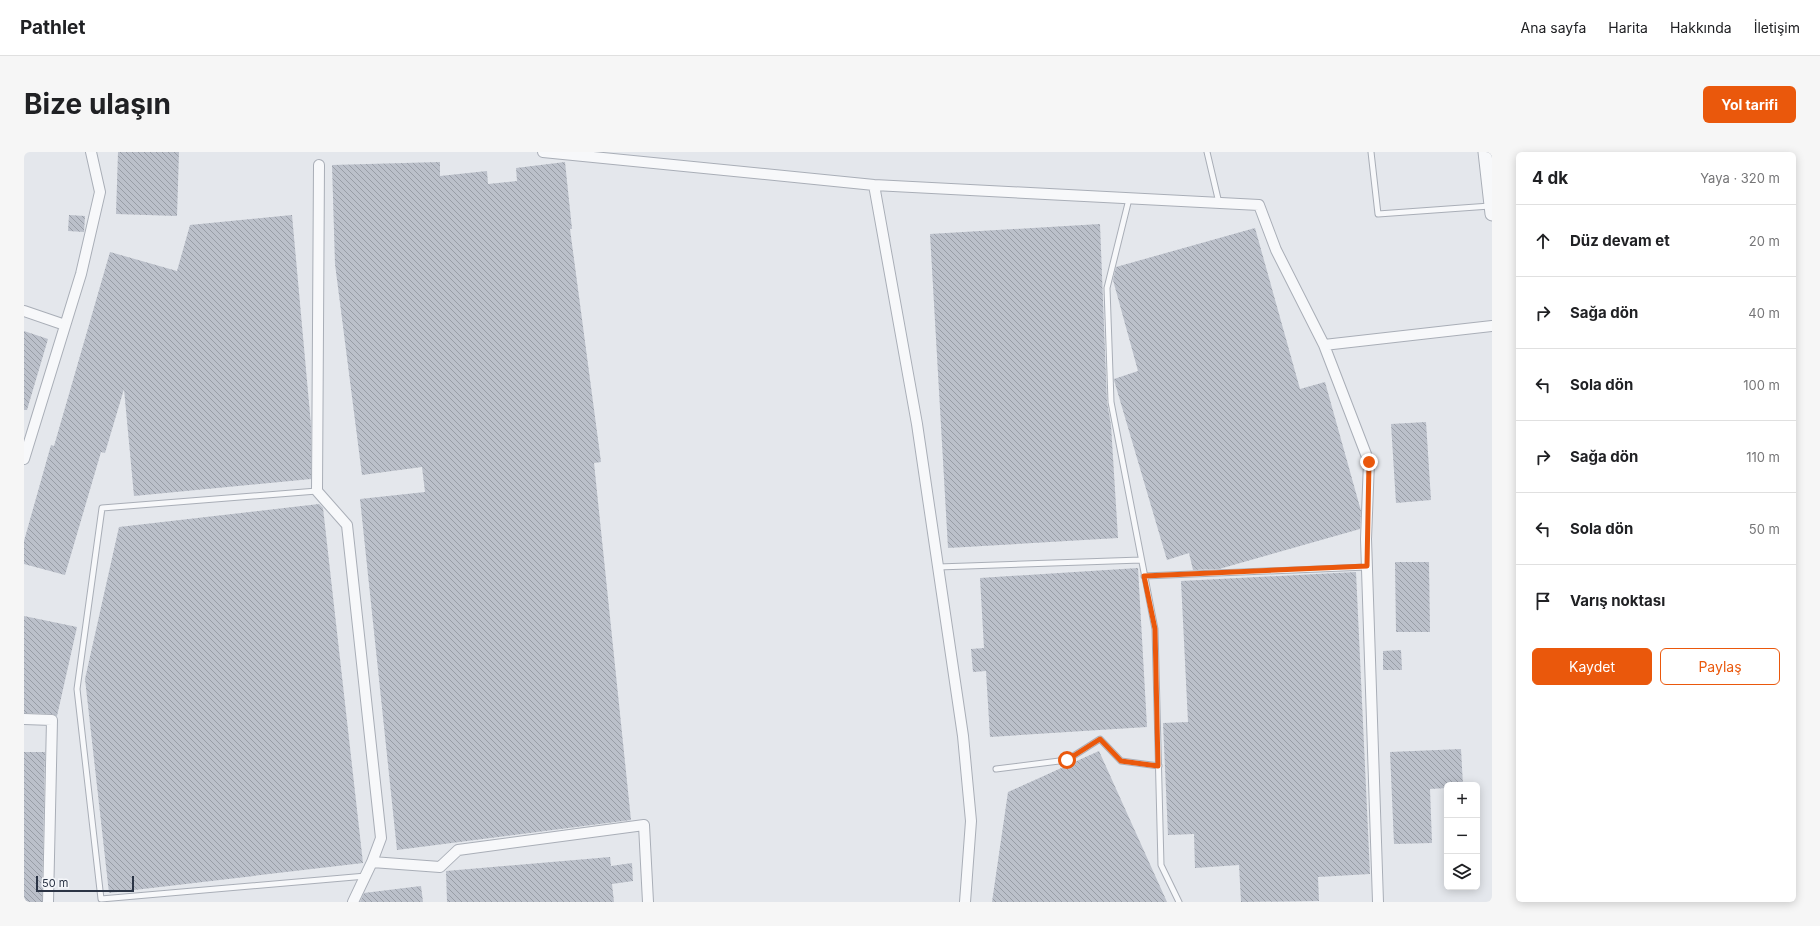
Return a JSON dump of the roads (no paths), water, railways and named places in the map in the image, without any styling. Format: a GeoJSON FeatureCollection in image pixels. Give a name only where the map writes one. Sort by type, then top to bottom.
{"type":"FeatureCollection","features":[{"type":"Feature","properties":{"kind":"street"},"geometry":{"type":"LineString","coordinates":[[24,459],[81,274],[100,192],[91,152]]}},
{"type":"Feature","properties":{"kind":"street"},"geometry":{"type":"LineString","coordinates":[[543,152],[586,155],[874,185],[1259,205],[1276,250],[1324,345],[1369,462],[1367,566],[1378,902]]}},
{"type":"Feature","properties":{"kind":"street"},"geometry":{"type":"LineString","coordinates":[[1488,160],[1492,210]]}},
{"type":"Feature","properties":{"kind":"street"},"geometry":{"type":"LineString","coordinates":[[319,165],[317,491],[347,524],[381,838],[366,876],[353,902]]}},
{"type":"Feature","properties":{"kind":"street"},"geometry":{"type":"LineString","coordinates":[[874,185],[916,424],[963,736],[971,821],[965,902]]}},
{"type":"Feature","properties":{"kind":"street"},"geometry":{"type":"LineString","coordinates":[[24,311],[65,324]]}},
{"type":"Feature","properties":{"kind":"street"},"geometry":{"type":"LineString","coordinates":[[1324,345],[1492,326]]}},
{"type":"Feature","properties":{"kind":"street"},"geometry":{"type":"LineString","coordinates":[[24,720],[52,720],[48,902]]}},
{"type":"Feature","properties":{"kind":"street"},"geometry":{"type":"LineString","coordinates":[[372,862],[440,867],[458,850],[644,825],[648,902]]}},
{"type":"Feature","properties":{"kind":"lane"},"geometry":{"type":"LineString","coordinates":[[1207,152],[1218,203]]}},
{"type":"Feature","properties":{"kind":"lane"},"geometry":{"type":"LineString","coordinates":[[1371,152],[1378,214],[1492,210]]}},
{"type":"Feature","properties":{"kind":"lane"},"geometry":{"type":"LineString","coordinates":[[1129,199],[1107,288],[1111,402],[1155,629],[1161,865],[1179,902]]}},
{"type":"Feature","properties":{"kind":"lane"},"geometry":{"type":"LineString","coordinates":[[317,491],[102,508],[77,690],[101,899],[366,876]]}},
{"type":"Feature","properties":{"kind":"lane"},"geometry":{"type":"LineString","coordinates":[[937,567],[1141,560]]}},
{"type":"Feature","properties":{"kind":"lane"},"geometry":{"type":"LineString","coordinates":[[1144,576],[1367,566]]}},
{"type":"Feature","properties":{"kind":"lane"},"geometry":{"type":"LineString","coordinates":[[996,769],[1067,760],[1100,739],[1121,761],[1158,766]]}}]}
